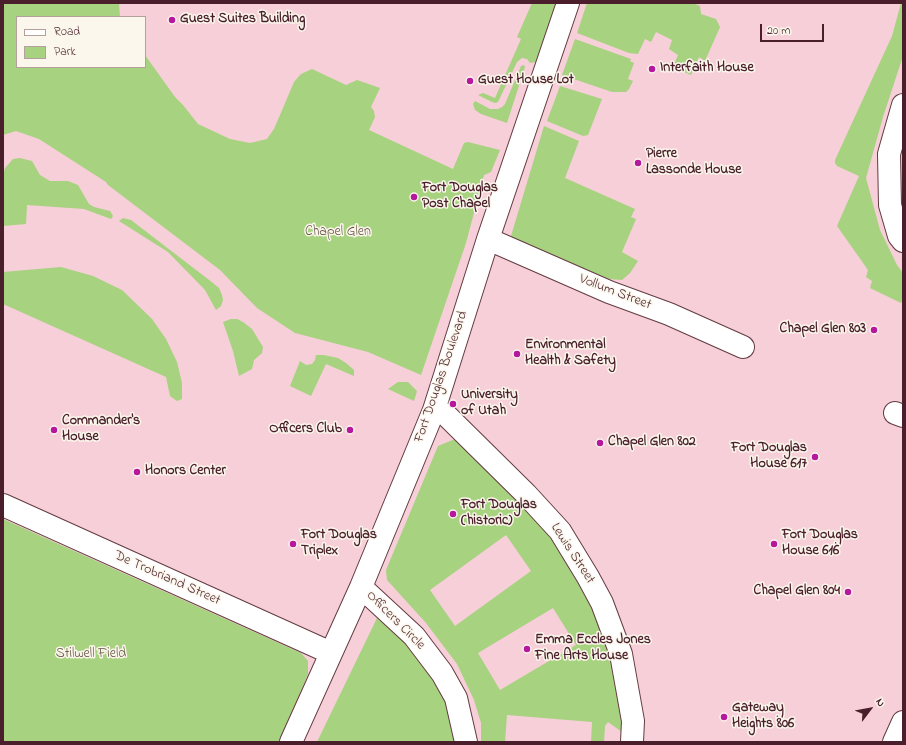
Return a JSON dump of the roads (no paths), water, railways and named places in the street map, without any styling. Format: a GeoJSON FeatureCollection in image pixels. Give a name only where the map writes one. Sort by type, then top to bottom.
{"type":"FeatureCollection","features":[{"type":"Feature","properties":{"kind":"street","name":"Fort Douglas Boulevard"},"geometry":{"type":"LineString","coordinates":[[291,742],[361,587],[434,410],[488,239],[568,3]]}},
{"type":"Feature","properties":{"kind":"street"},"geometry":{"type":"LineString","coordinates":[[903,105],[889,154],[890,205],[899,236],[903,241]]}},
{"type":"Feature","properties":{"kind":"street","name":"Vollum Street"},"geometry":{"type":"LineString","coordinates":[[488,239],[609,292],[669,314],[744,347]]}},
{"type":"Feature","properties":{"kind":"street","name":"Lewis Street"},"geometry":{"type":"LineString","coordinates":[[434,410],[446,415],[526,494],[560,531],[588,577],[602,603],[621,654],[633,721],[632,742]]}},
{"type":"Feature","properties":{"kind":"street","name":"De Trobriand Street"},"geometry":{"type":"LineString","coordinates":[[3,505],[331,653]]}},
{"type":"Feature","properties":{"kind":"street","name":"Officers Circle"},"geometry":{"type":"LineString","coordinates":[[361,587],[414,636],[442,673],[456,698],[466,742]]}},
{"type":"Feature","properties":{"kind":"street"},"geometry":{"type":"LineString","coordinates":[[894,742],[903,722]]}},
{"type":"Feature","properties":{"kind":"place","name":"Guest Suites Building"},"geometry":{"type":"Point","coordinates":[172,20]}},
{"type":"Feature","properties":{"kind":"place","name":"Interfaith House"},"geometry":{"type":"Point","coordinates":[652,69]}},
{"type":"Feature","properties":{"kind":"place","name":"Guest House Lot"},"geometry":{"type":"Point","coordinates":[470,81]}},
{"type":"Feature","properties":{"kind":"place","name":"Pierre Lassonde House"},"geometry":{"type":"Point","coordinates":[638,163]}},
{"type":"Feature","properties":{"kind":"place","name":"Fort Douglas Post Chapel"},"geometry":{"type":"Point","coordinates":[414,197]}},
{"type":"Feature","properties":{"kind":"place","name":"Chapel Glen 803"},"geometry":{"type":"Point","coordinates":[874,330]}},
{"type":"Feature","properties":{"kind":"place","name":"Environmental Health & Safety"},"geometry":{"type":"Point","coordinates":[517,354]}},
{"type":"Feature","properties":{"kind":"place","name":"University of Utah"},"geometry":{"type":"Point","coordinates":[453,404]}},
{"type":"Feature","properties":{"kind":"place","name":"Commander's House"},"geometry":{"type":"Point","coordinates":[54,430]}},
{"type":"Feature","properties":{"kind":"place","name":"Officers Club"},"geometry":{"type":"Point","coordinates":[350,430]}},
{"type":"Feature","properties":{"kind":"place","name":"Chapel Glen 802"},"geometry":{"type":"Point","coordinates":[600,443]}},
{"type":"Feature","properties":{"kind":"place","name":"Fort Douglas House 617"},"geometry":{"type":"Point","coordinates":[815,457]}},
{"type":"Feature","properties":{"kind":"place","name":"Honors Center"},"geometry":{"type":"Point","coordinates":[137,472]}},
{"type":"Feature","properties":{"kind":"place","name":"Fort Douglas (historic)"},"geometry":{"type":"Point","coordinates":[453,514]}},
{"type":"Feature","properties":{"kind":"place","name":"Fort Douglas Triplex"},"geometry":{"type":"Point","coordinates":[293,544]}},
{"type":"Feature","properties":{"kind":"place","name":"Fort Douglas House 616"},"geometry":{"type":"Point","coordinates":[774,544]}},
{"type":"Feature","properties":{"kind":"place","name":"Chapel Glen 804"},"geometry":{"type":"Point","coordinates":[848,592]}},
{"type":"Feature","properties":{"kind":"place","name":"Emma Eccles Jones Fine Arts House"},"geometry":{"type":"Point","coordinates":[527,649]}},
{"type":"Feature","properties":{"kind":"place","name":"Gateway Heights 806"},"geometry":{"type":"Point","coordinates":[724,717]}},
{"type":"Feature","properties":{"kind":"park label","name":"Chapel Glen"},"geometry":{"type":"Point","coordinates":[338,233]}},
{"type":"Feature","properties":{"kind":"park label","name":"Stilwell Field"},"geometry":{"type":"Point","coordinates":[91,655]}}]}
